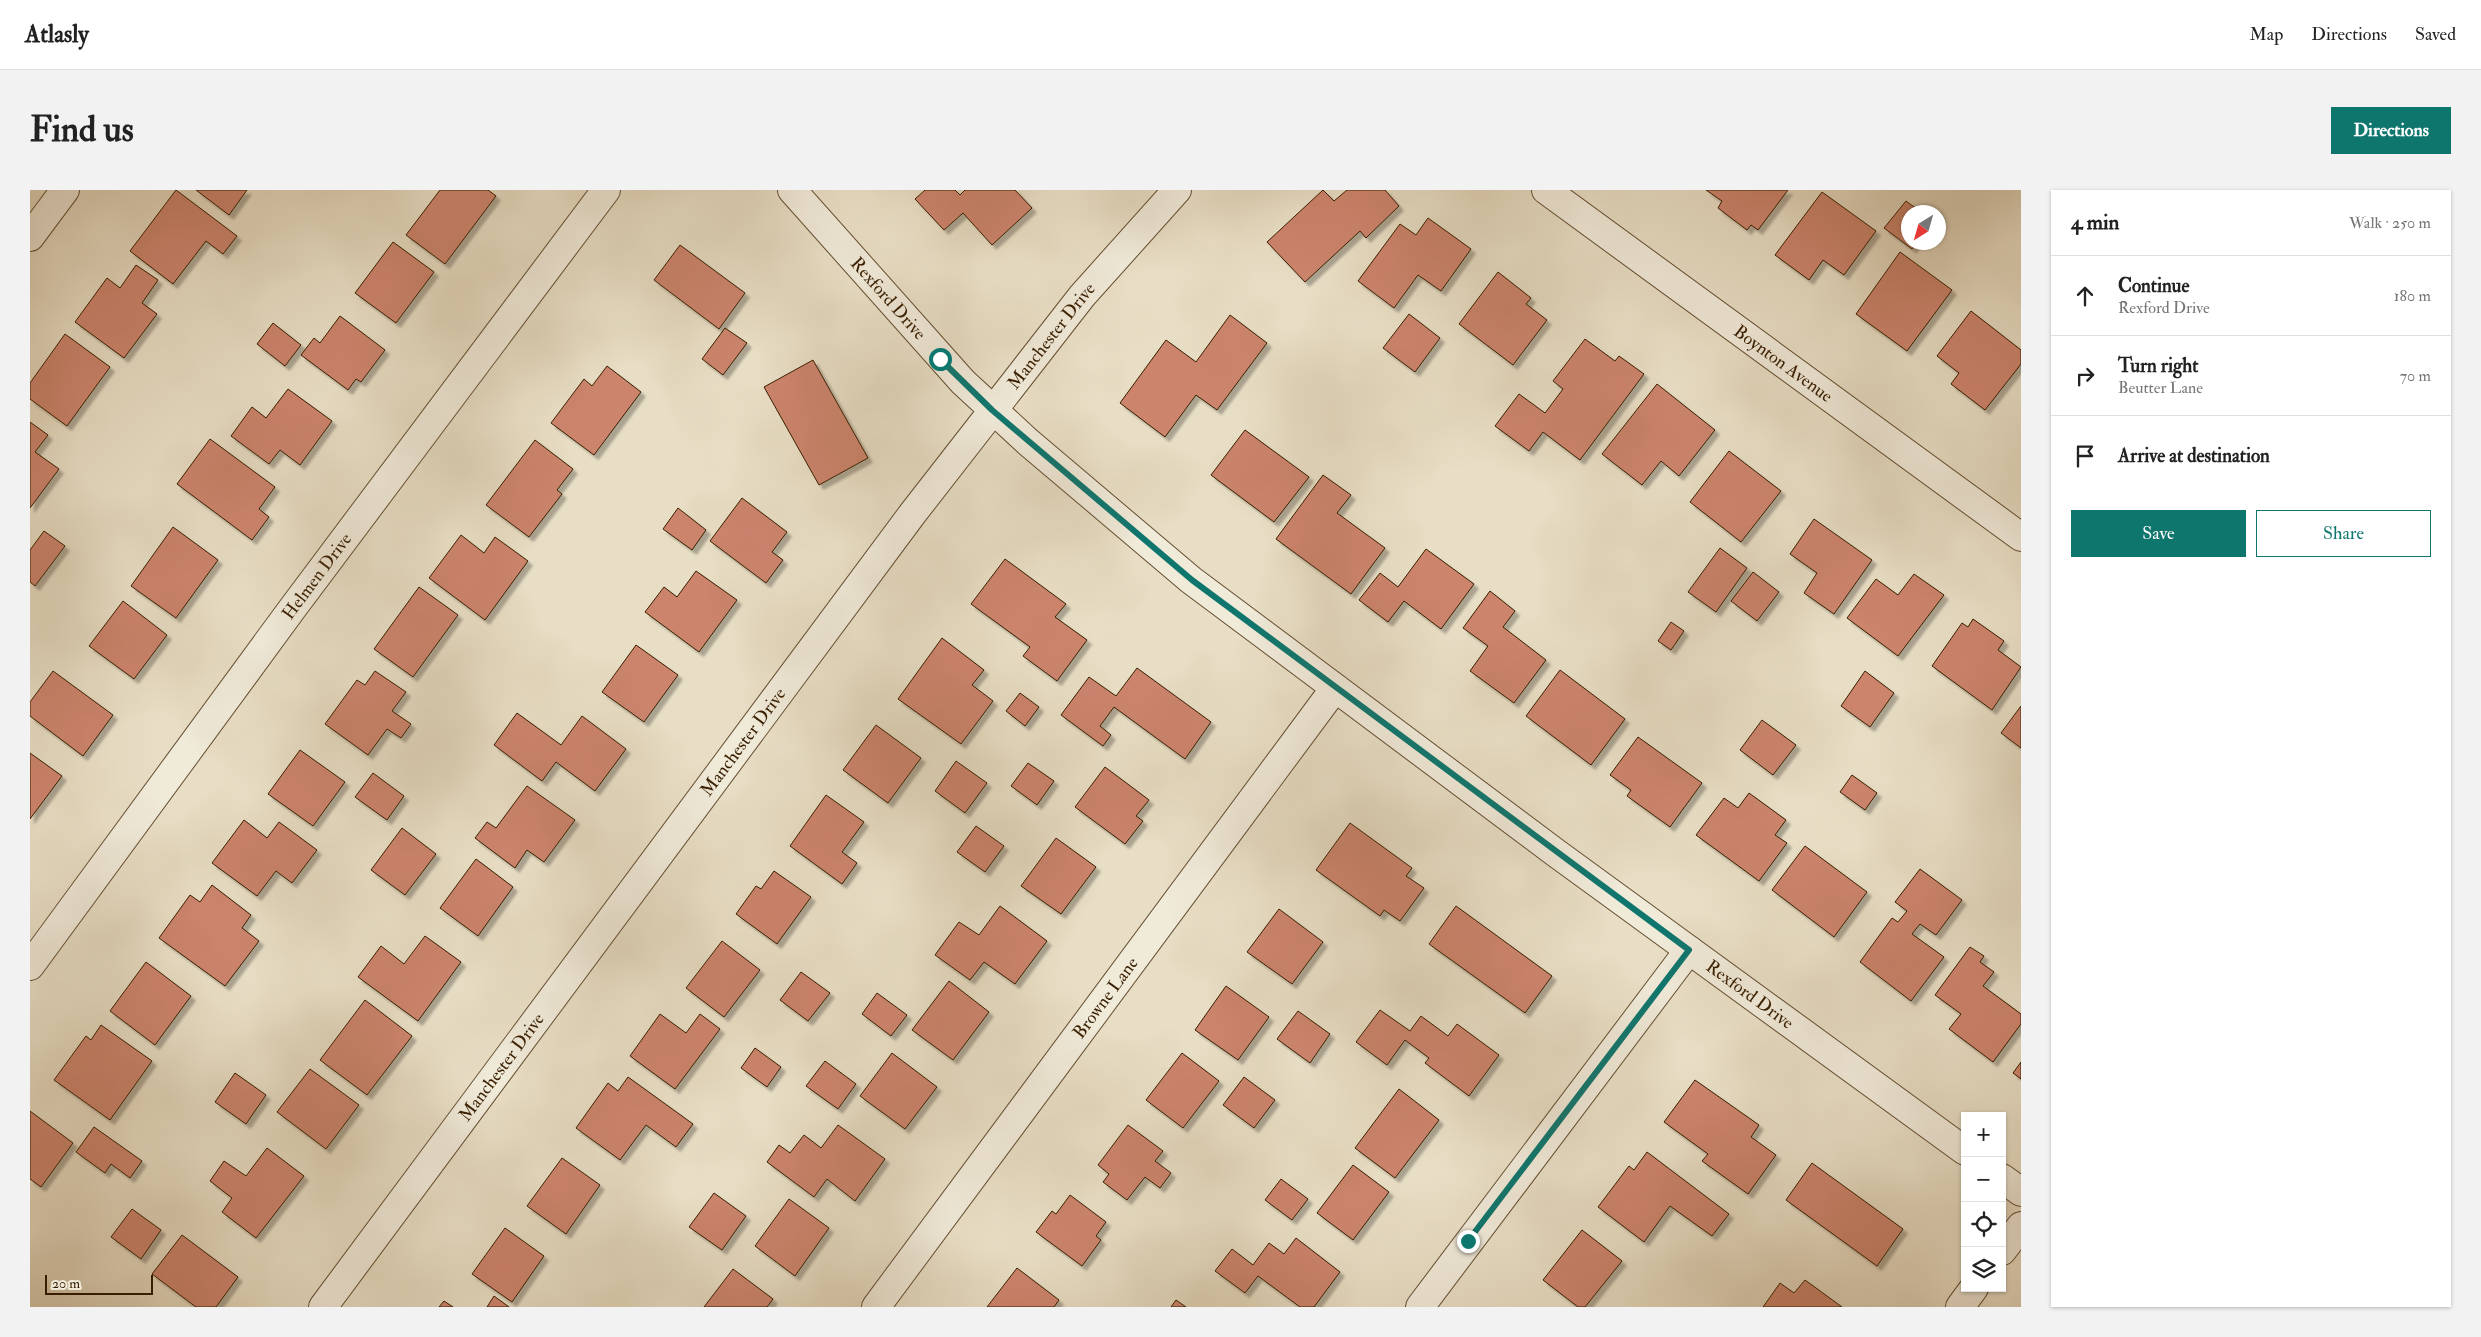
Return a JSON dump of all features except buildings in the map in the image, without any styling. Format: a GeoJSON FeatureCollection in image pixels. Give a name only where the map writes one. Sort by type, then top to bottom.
{"type":"FeatureCollection","features":[{"type":"Feature","properties":{"kind":"street"},"geometry":{"type":"LineString","coordinates":[[30,237],[65,190]]}},
{"type":"Feature","properties":{"kind":"street","name":"Helmen Drive"},"geometry":{"type":"LineString","coordinates":[[30,966],[160,793],[292,609],[606,190]]}},
{"type":"Feature","properties":{"kind":"street","name":"Rexford Drive"},"geometry":{"type":"LineString","coordinates":[[792,190],[940,359],[992,410],[1192,580],[1689,950],[1961,1148]]}},
{"type":"Feature","properties":{"kind":"street","name":"Manchester Drive"},"geometry":{"type":"LineString","coordinates":[[323,1307],[901,528],[1082,296],[1178,190]]}},
{"type":"Feature","properties":{"kind":"street","name":"Boynton Avenue"},"geometry":{"type":"LineString","coordinates":[[1546,190],[2021,537]]}},
{"type":"Feature","properties":{"kind":"street","name":"Browne Lane"},"geometry":{"type":"LineString","coordinates":[[876,1307],[1335,688]]}},
{"type":"Feature","properties":{"kind":"street"},"geometry":{"type":"LineString","coordinates":[[1420,1307],[1689,950]]}},
{"type":"Feature","properties":{"kind":"street"},"geometry":{"type":"LineString","coordinates":[[2006,1181],[2021,1192]]}},
{"type":"Feature","properties":{"kind":"street"},"geometry":{"type":"LineString","coordinates":[[2005,1247],[2021,1226]]}},
{"type":"Feature","properties":{"kind":"street"},"geometry":{"type":"LineString","coordinates":[[1960,1307],[1971,1292]]}},
{"type":"Feature","properties":{"kind":"route"},"geometry":{"type":"LineString","coordinates":[[940,359],[992,410],[1192,580],[1556,853],[1689,950],[1468,1241]]}}]}
